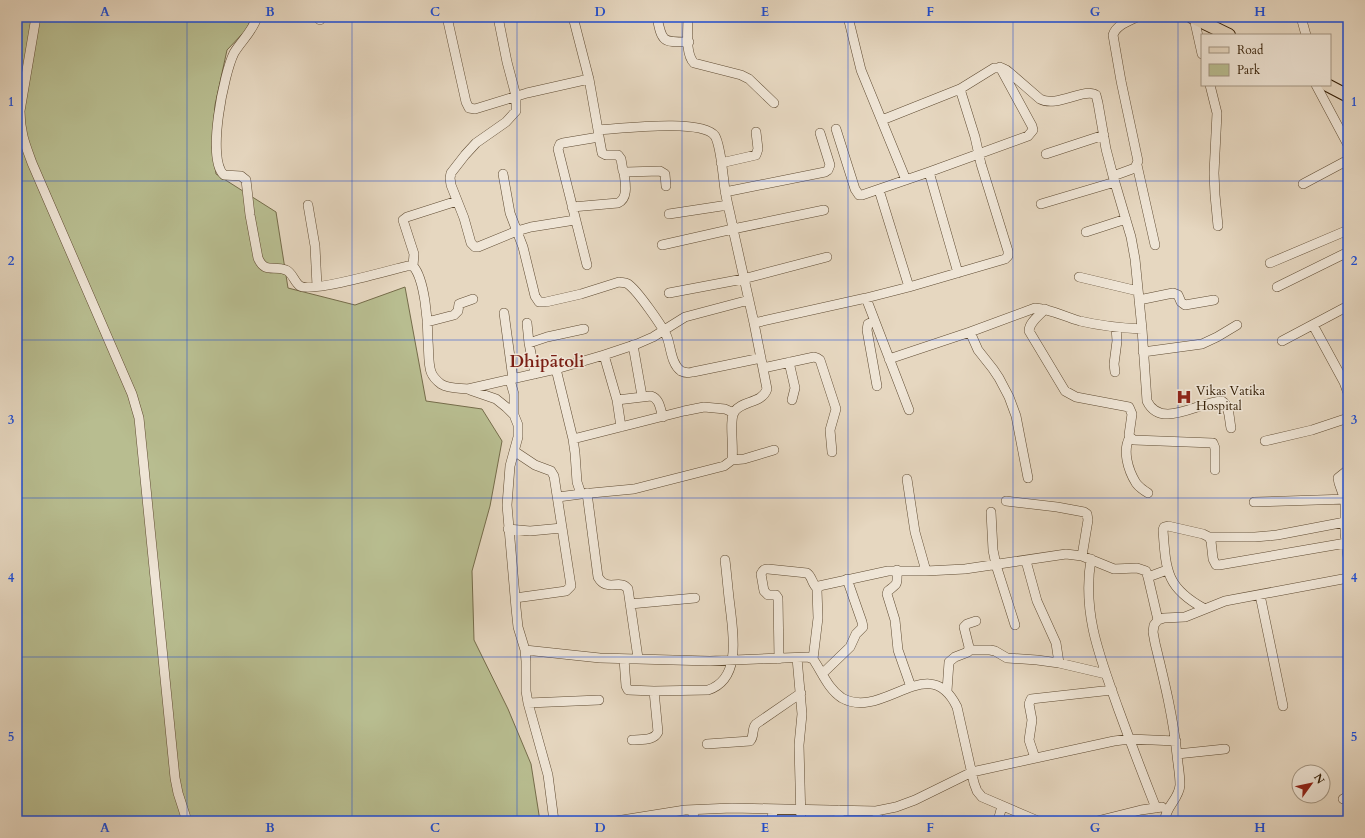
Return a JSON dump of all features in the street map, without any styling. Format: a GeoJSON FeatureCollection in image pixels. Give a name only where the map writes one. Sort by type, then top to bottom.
{"type":"FeatureCollection","features":[{"type":"Feature","properties":{"kind":"main road"},"geometry":{"type":"LineString","coordinates":[[1193,18],[1226,34]]}},
{"type":"Feature","properties":{"kind":"main road"},"geometry":{"type":"LineString","coordinates":[[1328,86],[1348,96]]}},
{"type":"Feature","properties":{"kind":"street"},"geometry":{"type":"LineString","coordinates":[[36,17],[20,111],[20,127],[30,156],[132,394],[140,418],[175,778],[187,821]]}},
{"type":"Feature","properties":{"kind":"street"},"geometry":{"type":"LineString","coordinates":[[257,17],[255,23],[234,52],[227,70],[222,92],[218,126],[217,156],[219,168],[224,174],[241,176],[246,180],[250,215],[260,263],[267,268],[282,269],[287,271],[300,286],[310,288],[356,279],[407,266],[413,266],[417,270],[420,278],[427,322],[429,363],[431,372],[436,380],[451,388],[468,390],[496,399],[514,415]]}},
{"type":"Feature","properties":{"kind":"street"},"geometry":{"type":"LineString","coordinates":[[447,17],[467,106],[472,109],[516,96],[589,78]]}},
{"type":"Feature","properties":{"kind":"street"},"geometry":{"type":"LineString","coordinates":[[498,17],[507,62],[516,96],[516,111],[506,122],[476,144],[451,173],[451,185],[464,218],[471,243],[475,247],[485,245],[517,231],[531,227],[575,220]]}},
{"type":"Feature","properties":{"kind":"street"},"geometry":{"type":"LineString","coordinates":[[572,208],[618,203],[622,201],[625,195],[624,172],[618,155],[606,155],[602,153],[589,78],[573,17]]}},
{"type":"Feature","properties":{"kind":"street"},"geometry":{"type":"LineString","coordinates":[[657,17],[660,33],[665,40],[670,42],[689,42]]}},
{"type":"Feature","properties":{"kind":"street"},"geometry":{"type":"LineString","coordinates":[[688,17],[689,54],[691,60],[694,63],[745,77],[758,87],[774,103]]}},
{"type":"Feature","properties":{"kind":"street"},"geometry":{"type":"LineString","coordinates":[[848,17],[861,70],[906,180]]}},
{"type":"Feature","properties":{"kind":"street"},"geometry":{"type":"LineString","coordinates":[[1137,17],[1118,27],[1114,31],[1113,35],[1120,82],[1155,245]]}},
{"type":"Feature","properties":{"kind":"street"},"geometry":{"type":"LineString","coordinates":[[1301,17],[1306,34]]}},
{"type":"Feature","properties":{"kind":"street"},"geometry":{"type":"LineString","coordinates":[[1193,18],[1201,50]]}},
{"type":"Feature","properties":{"kind":"street"},"geometry":{"type":"LineString","coordinates":[[882,120],[960,88],[994,68],[1000,67],[1005,69],[1045,102],[1051,102],[1090,92],[1094,93],[1098,98],[1106,149],[1126,219],[1135,259],[1147,401],[1150,407],[1157,413],[1167,414],[1222,401],[1227,407],[1231,428]]}},
{"type":"Feature","properties":{"kind":"street"},"geometry":{"type":"LineString","coordinates":[[836,129],[856,192],[859,195],[879,190],[1028,136],[1033,130],[1032,126],[1000,67]]}},
{"type":"Feature","properties":{"kind":"street"},"geometry":{"type":"LineString","coordinates":[[1210,86],[1217,113],[1214,173],[1218,226]]}},
{"type":"Feature","properties":{"kind":"street"},"geometry":{"type":"LineString","coordinates":[[1317,86],[1348,145]]}},
{"type":"Feature","properties":{"kind":"street"},"geometry":{"type":"LineString","coordinates":[[754,323],[909,287],[1001,261],[1008,256],[1008,251],[960,88]]}},
{"type":"Feature","properties":{"kind":"street"},"geometry":{"type":"LineString","coordinates":[[587,265],[558,152],[558,146],[563,143],[599,134],[663,125],[707,130],[712,133],[716,137],[725,192],[754,323],[762,368],[767,384],[766,394],[734,412],[732,419],[732,460]]}},
{"type":"Feature","properties":{"kind":"street"},"geometry":{"type":"LineString","coordinates":[[721,163],[756,155],[758,149],[756,132]]}},
{"type":"Feature","properties":{"kind":"street"},"geometry":{"type":"LineString","coordinates":[[725,192],[825,172],[828,170],[830,165],[820,133]]}},
{"type":"Feature","properties":{"kind":"street"},"geometry":{"type":"LineString","coordinates":[[1046,154],[1104,135]]}},
{"type":"Feature","properties":{"kind":"street"},"geometry":{"type":"LineString","coordinates":[[1303,184],[1348,160]]}},
{"type":"Feature","properties":{"kind":"street"},"geometry":{"type":"LineString","coordinates":[[1041,204],[1114,179],[1137,165]]}},
{"type":"Feature","properties":{"kind":"street"},"geometry":{"type":"LineString","coordinates":[[624,172],[664,172],[666,186]]}},
{"type":"Feature","properties":{"kind":"street"},"geometry":{"type":"LineString","coordinates":[[929,172],[958,273]]}},
{"type":"Feature","properties":{"kind":"street"},"geometry":{"type":"LineString","coordinates":[[503,174],[510,213],[527,261],[535,296],[539,302],[546,302],[581,294],[619,282],[625,283],[634,290],[664,330],[676,365],[681,371],[687,373],[760,358]]}},
{"type":"Feature","properties":{"kind":"street"},"geometry":{"type":"LineString","coordinates":[[879,190],[909,287]]}},
{"type":"Feature","properties":{"kind":"street"},"geometry":{"type":"LineString","coordinates":[[413,266],[414,254],[403,220],[407,217],[457,202]]}},
{"type":"Feature","properties":{"kind":"street"},"geometry":{"type":"LineString","coordinates":[[308,205],[315,246],[317,286]]}},
{"type":"Feature","properties":{"kind":"street"},"geometry":{"type":"LineString","coordinates":[[669,214],[728,205]]}},
{"type":"Feature","properties":{"kind":"street"},"geometry":{"type":"LineString","coordinates":[[662,245],[824,210]]}},
{"type":"Feature","properties":{"kind":"street"},"geometry":{"type":"LineString","coordinates":[[1086,232],[1126,219]]}},
{"type":"Feature","properties":{"kind":"street"},"geometry":{"type":"LineString","coordinates":[[1270,263],[1348,230]]}},
{"type":"Feature","properties":{"kind":"street"},"geometry":{"type":"LineString","coordinates":[[1277,287],[1348,252]]}},
{"type":"Feature","properties":{"kind":"street"},"geometry":{"type":"LineString","coordinates":[[668,293],[744,278],[826,258]]}},
{"type":"Feature","properties":{"kind":"street"},"geometry":{"type":"LineString","coordinates":[[1079,278],[1139,296],[1173,293],[1178,295],[1181,302],[1185,305],[1214,300]]}},
{"type":"Feature","properties":{"kind":"street"},"geometry":{"type":"LineString","coordinates":[[866,298],[909,410]]}},
{"type":"Feature","properties":{"kind":"street"},"geometry":{"type":"LineString","coordinates":[[427,322],[454,315],[458,311],[459,304],[473,299]]}},
{"type":"Feature","properties":{"kind":"street"},"geometry":{"type":"LineString","coordinates":[[468,390],[556,369],[604,355],[653,337],[685,317],[749,300]]}},
{"type":"Feature","properties":{"kind":"street"},"geometry":{"type":"LineString","coordinates":[[1282,341],[1348,306]]}},
{"type":"Feature","properties":{"kind":"street"},"geometry":{"type":"LineString","coordinates":[[889,359],[970,332],[1035,308],[1045,309],[1079,321],[1100,326],[1142,329]]}},
{"type":"Feature","properties":{"kind":"street"},"geometry":{"type":"LineString","coordinates":[[1045,309],[1031,323],[1029,330],[1065,391],[1076,397],[1129,407],[1132,414],[1130,437],[1126,443],[1126,449],[1130,468],[1136,483],[1140,488],[1148,493]]}},
{"type":"Feature","properties":{"kind":"street"},"geometry":{"type":"LineString","coordinates":[[504,313],[514,394],[514,415],[518,425],[518,437],[510,466],[508,484],[508,529],[518,627],[525,650],[526,691],[548,775],[554,821]]}},
{"type":"Feature","properties":{"kind":"street"},"geometry":{"type":"LineString","coordinates":[[874,321],[868,324],[867,330],[877,386]]}},
{"type":"Feature","properties":{"kind":"street"},"geometry":{"type":"LineString","coordinates":[[528,323],[529,343],[535,374]]}},
{"type":"Feature","properties":{"kind":"street"},"geometry":{"type":"LineString","coordinates":[[1312,324],[1344,382],[1348,393]]}},
{"type":"Feature","properties":{"kind":"street"},"geometry":{"type":"LineString","coordinates":[[1143,352],[1202,344],[1237,326]]}},
{"type":"Feature","properties":{"kind":"street"},"geometry":{"type":"LineString","coordinates":[[1115,372],[1114,364],[1117,341],[1116,327]]}},
{"type":"Feature","properties":{"kind":"street"},"geometry":{"type":"LineString","coordinates":[[529,343],[547,337],[584,329]]}},
{"type":"Feature","properties":{"kind":"street"},"geometry":{"type":"LineString","coordinates":[[970,332],[978,350],[999,378],[1016,416],[1028,478]]}},
{"type":"Feature","properties":{"kind":"street"},"geometry":{"type":"LineString","coordinates":[[633,345],[642,396]]}},
{"type":"Feature","properties":{"kind":"street"},"geometry":{"type":"LineString","coordinates":[[604,355],[617,400],[621,427]]}},
{"type":"Feature","properties":{"kind":"street"},"geometry":{"type":"LineString","coordinates":[[762,368],[814,357],[820,360],[836,409],[830,430],[832,452]]}},
{"type":"Feature","properties":{"kind":"street"},"geometry":{"type":"LineString","coordinates":[[789,362],[794,388],[792,400]]}},
{"type":"Feature","properties":{"kind":"street"},"geometry":{"type":"LineString","coordinates":[[556,369],[573,439],[577,482],[584,494],[598,577],[603,584],[607,586],[623,585],[626,586],[628,590],[638,658]]}},
{"type":"Feature","properties":{"kind":"street"},"geometry":{"type":"LineString","coordinates":[[617,400],[642,396],[655,397],[663,417]]}},
{"type":"Feature","properties":{"kind":"street"},"geometry":{"type":"LineString","coordinates":[[573,439],[704,408],[725,409],[734,412]]}},
{"type":"Feature","properties":{"kind":"street"},"geometry":{"type":"LineString","coordinates":[[1265,441],[1312,430],[1348,418]]}},
{"type":"Feature","properties":{"kind":"street"},"geometry":{"type":"LineString","coordinates":[[1130,437],[1134,440],[1213,443],[1215,448],[1215,470]]}},
{"type":"Feature","properties":{"kind":"street"},"geometry":{"type":"LineString","coordinates":[[558,497],[634,489],[724,466],[732,460],[744,459],[774,450]]}},
{"type":"Feature","properties":{"kind":"street"},"geometry":{"type":"LineString","coordinates":[[514,451],[535,465],[552,472],[554,476],[571,586],[566,592],[515,598]]}},
{"type":"Feature","properties":{"kind":"street"},"geometry":{"type":"LineString","coordinates":[[1348,470],[1338,478],[1338,483],[1346,499],[1345,522],[1348,558]]}},
{"type":"Feature","properties":{"kind":"street"},"geometry":{"type":"LineString","coordinates":[[907,479],[915,532],[926,571]]}},
{"type":"Feature","properties":{"kind":"street"},"geometry":{"type":"LineString","coordinates":[[1254,502],[1346,499]]}},
{"type":"Feature","properties":{"kind":"street"},"geometry":{"type":"LineString","coordinates":[[1006,502],[1058,507],[1087,514],[1086,558],[1092,622],[1096,645],[1156,808]]}},
{"type":"Feature","properties":{"kind":"street"},"geometry":{"type":"LineString","coordinates":[[991,512],[993,550],[996,565],[1015,625]]}},
{"type":"Feature","properties":{"kind":"street"},"geometry":{"type":"LineString","coordinates":[[1205,609],[1183,595],[1176,588],[1167,570],[1165,560],[1164,527],[1168,526],[1203,534],[1209,537],[1255,537],[1270,536],[1345,522]]}},
{"type":"Feature","properties":{"kind":"street"},"geometry":{"type":"LineString","coordinates":[[508,529],[530,531],[562,528]]}},
{"type":"Feature","properties":{"kind":"street"},"geometry":{"type":"LineString","coordinates":[[1209,537],[1211,541],[1213,559],[1219,566],[1346,543]]}},
{"type":"Feature","properties":{"kind":"street"},"geometry":{"type":"LineString","coordinates":[[817,588],[821,584],[875,573],[897,570],[926,571],[965,569],[1066,554],[1086,558],[1114,569],[1142,569],[1146,572],[1148,577],[1158,620]]}},
{"type":"Feature","properties":{"kind":"street"},"geometry":{"type":"LineString","coordinates":[[624,659],[626,686],[628,690],[708,690],[722,683],[732,660],[734,641],[725,560]]}},
{"type":"Feature","properties":{"kind":"street"},"geometry":{"type":"LineString","coordinates":[[1026,561],[1037,601],[1056,643],[1059,663]]}},
{"type":"Feature","properties":{"kind":"street"},"geometry":{"type":"LineString","coordinates":[[779,659],[778,598],[776,595],[768,595],[764,592],[761,574],[765,569],[807,573],[811,577],[817,588],[818,618],[813,658],[829,686],[841,697],[854,703],[867,703],[925,683],[932,683],[947,691],[957,707],[977,791],[982,797],[1038,821]]}},
{"type":"Feature","properties":{"kind":"street"},"geometry":{"type":"LineString","coordinates":[[897,570],[897,583],[888,591],[887,594],[895,620],[898,650],[911,687]]}},
{"type":"Feature","properties":{"kind":"street"},"geometry":{"type":"LineString","coordinates":[[1148,577],[1167,570]]}},
{"type":"Feature","properties":{"kind":"street"},"geometry":{"type":"LineString","coordinates":[[1165,821],[1166,813],[1178,795],[1180,786],[1176,741],[1170,706],[1153,632],[1154,625],[1158,620],[1164,618],[1184,617],[1224,601],[1348,578]]}},
{"type":"Feature","properties":{"kind":"street"},"geometry":{"type":"LineString","coordinates":[[822,674],[850,647],[856,634],[863,627],[847,579]]}},
{"type":"Feature","properties":{"kind":"street"},"geometry":{"type":"LineString","coordinates":[[1260,595],[1283,706]]}},
{"type":"Feature","properties":{"kind":"street"},"geometry":{"type":"LineString","coordinates":[[630,604],[695,598]]}},
{"type":"Feature","properties":{"kind":"street"},"geometry":{"type":"LineString","coordinates":[[969,650],[964,627],[967,624],[976,621]]}},
{"type":"Feature","properties":{"kind":"street"},"geometry":{"type":"LineString","coordinates":[[525,650],[624,659],[638,658],[710,661],[813,658]]}},
{"type":"Feature","properties":{"kind":"street"},"geometry":{"type":"LineString","coordinates":[[947,691],[949,662],[955,657],[969,650],[990,650],[995,651],[1006,658],[1059,663],[1106,674]]}},
{"type":"Feature","properties":{"kind":"street"},"geometry":{"type":"LineString","coordinates":[[797,658],[802,714],[799,745],[801,821]]}},
{"type":"Feature","properties":{"kind":"street"},"geometry":{"type":"LineString","coordinates":[[1035,758],[1030,740],[1032,720],[1028,704],[1031,699],[1112,690]]}},
{"type":"Feature","properties":{"kind":"street"},"geometry":{"type":"LineString","coordinates":[[632,740],[652,738],[658,732],[654,691]]}},
{"type":"Feature","properties":{"kind":"street"},"geometry":{"type":"LineString","coordinates":[[707,744],[750,741],[753,737],[752,729],[756,724],[801,693]]}},
{"type":"Feature","properties":{"kind":"street"},"geometry":{"type":"LineString","coordinates":[[528,703],[599,700]]}},
{"type":"Feature","properties":{"kind":"street"},"geometry":{"type":"LineString","coordinates":[[616,821],[657,818],[692,810],[773,808],[876,811],[896,807],[915,800],[972,772],[1130,739],[1176,741]]}},
{"type":"Feature","properties":{"kind":"street"},"geometry":{"type":"LineString","coordinates":[[1177,754],[1225,749]]}},
{"type":"Feature","properties":{"kind":"street"},"geometry":{"type":"LineString","coordinates":[[998,821],[1002,806]]}},
{"type":"Feature","properties":{"kind":"street"},"geometry":{"type":"LineString","coordinates":[[1097,821],[1129,812],[1169,807]]}},
{"type":"Feature","properties":{"kind":"street"},"geometry":{"type":"LineString","coordinates":[[772,821],[773,808]]}},
{"type":"Feature","properties":{"kind":"street"},"geometry":{"type":"LineString","coordinates":[[692,810],[695,821]]}},
{"type":"Feature","properties":{"kind":"street"},"geometry":{"type":"LineString","coordinates":[[839,810],[839,821]]}},
{"type":"Feature","properties":{"kind":"street"},"geometry":{"type":"LineString","coordinates":[[876,811],[879,821]]}},
{"type":"Feature","properties":{"kind":"green space"},"geometry":{"type":"Polygon","coordinates":[[[17,17],[252,17],[246,30],[227,50],[215,105],[212,147],[216,174],[276,212],[288,288],[355,305],[405,287],[426,401],[482,409],[502,441],[490,506],[472,571],[474,640],[508,709],[531,764],[540,821],[17,821],[17,17]]]}},
{"type":"Feature","properties":{"kind":"place","name":"Vikas Vatika Hospital"},"geometry":{"type":"Point","coordinates":[1184,397]}},
{"type":"Feature","properties":{"kind":"district","name":"Dhipātoli"},"geometry":{"type":"Point","coordinates":[547,361]}}]}
